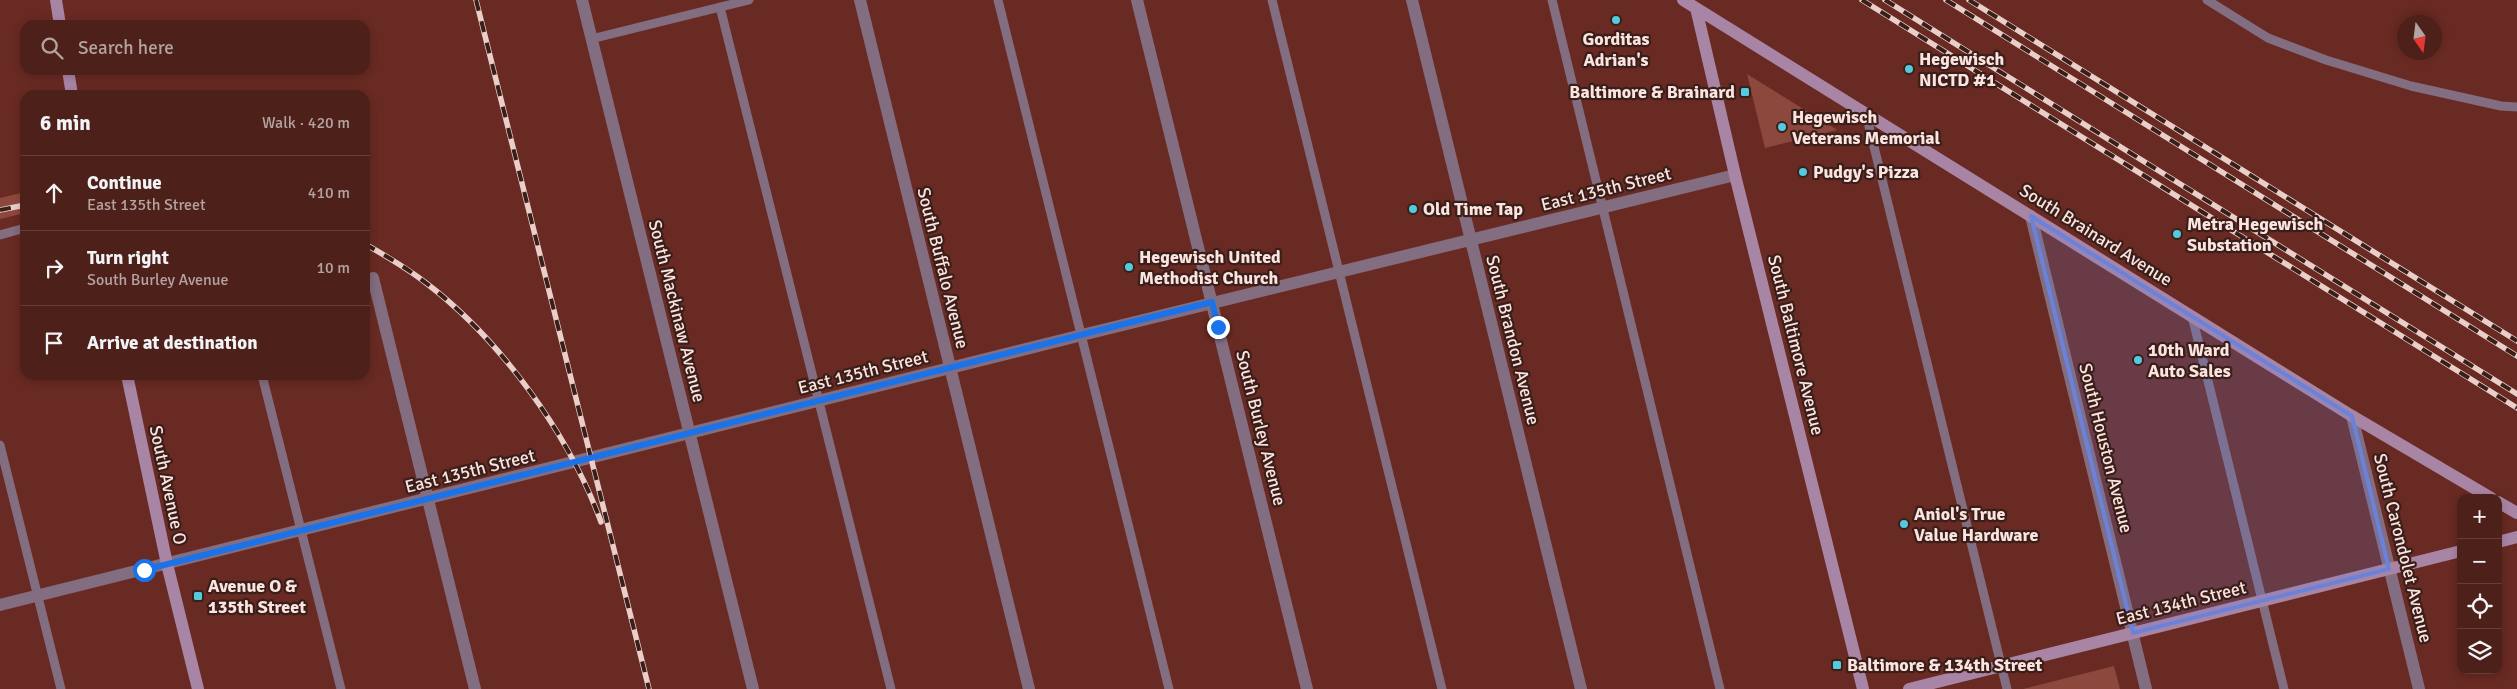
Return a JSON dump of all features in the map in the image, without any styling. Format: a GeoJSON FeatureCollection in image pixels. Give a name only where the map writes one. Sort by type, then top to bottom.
{"type":"FeatureCollection","features":[{"type":"Feature","properties":{"kind":"main road"},"geometry":{"type":"LineString","coordinates":[[56,0],[59,20]]}},
{"type":"Feature","properties":{"kind":"main road","name":"South Brainard Avenue"},"geometry":{"type":"LineString","coordinates":[[1683,0],[2352,416],[2484,494]]}},
{"type":"Feature","properties":{"kind":"main road","name":"South Baltimore Avenue"},"geometry":{"type":"LineString","coordinates":[[1696,8],[1735,175],[1864,689]]}},
{"type":"Feature","properties":{"kind":"main road"},"geometry":{"type":"LineString","coordinates":[[69,75],[71,90]]}},
{"type":"Feature","properties":{"kind":"main road","name":"South Avenue O"},"geometry":{"type":"LineString","coordinates":[[128,380],[167,564],[198,689]]}},
{"type":"Feature","properties":{"kind":"main road"},"geometry":{"type":"LineString","coordinates":[[2502,504],[2517,513]]}},
{"type":"Feature","properties":{"kind":"main road"},"geometry":{"type":"LineString","coordinates":[[2502,541],[2517,537]]}},
{"type":"Feature","properties":{"kind":"main road","name":"East 134th Street"},"geometry":{"type":"LineString","coordinates":[[1909,689],[2457,552]]}},
{"type":"Feature","properties":{"kind":"street","name":"South Mackinaw Avenue"},"geometry":{"type":"LineString","coordinates":[[582,0],[753,689]]}},
{"type":"Feature","properties":{"kind":"street","name":"South Buffalo Avenue"},"geometry":{"type":"LineString","coordinates":[[860,0],[1029,689]]}},
{"type":"Feature","properties":{"kind":"street","name":"South Burley Avenue"},"geometry":{"type":"LineString","coordinates":[[1137,0],[1307,689]]}},
{"type":"Feature","properties":{"kind":"street","name":"South Brandon Avenue"},"geometry":{"type":"LineString","coordinates":[[1412,0],[1580,689]]}},
{"type":"Feature","properties":{"kind":"street","name":"East 135th Street"},"geometry":{"type":"LineString","coordinates":[[0,605],[1212,302],[1735,175]]}},
{"type":"Feature","properties":{"kind":"street","name":"South Houston Avenue"},"geometry":{"type":"LineString","coordinates":[[2031,216],[2146,689]]}},
{"type":"Feature","properties":{"kind":"street"},"geometry":{"type":"LineString","coordinates":[[373,278],[475,689]]}},
{"type":"Feature","properties":{"kind":"street","name":"South Carondolet Avenue"},"geometry":{"type":"LineString","coordinates":[[2352,416],[2419,689]]}},
{"type":"Feature","properties":{"kind":"lane"},"geometry":{"type":"LineString","coordinates":[[592,39],[749,0]]}},
{"type":"Feature","properties":{"kind":"lane"},"geometry":{"type":"LineString","coordinates":[[998,0],[1169,689]]}},
{"type":"Feature","properties":{"kind":"lane"},"geometry":{"type":"LineString","coordinates":[[1272,0],[1442,689]]}},
{"type":"Feature","properties":{"kind":"lane"},"geometry":{"type":"LineString","coordinates":[[1552,0],[1720,689]]}},
{"type":"Feature","properties":{"kind":"lane"},"geometry":{"type":"LineString","coordinates":[[2207,0],[2268,38],[2326,60],[2411,86],[2491,104],[2517,107]]}},
{"type":"Feature","properties":{"kind":"lane"},"geometry":{"type":"LineString","coordinates":[[720,7],[891,689]]}},
{"type":"Feature","properties":{"kind":"lane"},"geometry":{"type":"LineString","coordinates":[[1866,114],[2008,689]]}},
{"type":"Feature","properties":{"kind":"lane"},"geometry":{"type":"LineString","coordinates":[[0,235],[20,229]]}},
{"type":"Feature","properties":{"kind":"lane"},"geometry":{"type":"LineString","coordinates":[[2192,316],[2284,689]]}},
{"type":"Feature","properties":{"kind":"lane"},"geometry":{"type":"LineString","coordinates":[[263,380],[341,689]]}},
{"type":"Feature","properties":{"kind":"lane"},"geometry":{"type":"LineString","coordinates":[[0,445],[61,689]]}},
{"type":"Feature","properties":{"kind":"highlighted area"},"geometry":{"type":"Polygon","coordinates":[[[2031,216],[2352,416],[2389,569],[2133,633],[2031,216]]]}},
{"type":"Feature","properties":{"kind":"shaded area"},"geometry":{"type":"Polygon","coordinates":[[[1747,74],[1837,130],[1765,148],[1747,74]]]}},
{"type":"Feature","properties":{"kind":"shaded area"},"geometry":{"type":"Polygon","coordinates":[[[20,193],[20,214],[0,219],[0,198],[20,193]]]}},
{"type":"Feature","properties":{"kind":"shaded area"},"geometry":{"type":"Polygon","coordinates":[[[2114,666],[2120,689],[2023,689],[2114,666]]]}},
{"type":"Feature","properties":{"kind":"railway"},"geometry":{"type":"LineString","coordinates":[[476,0],[649,689]]}},
{"type":"Feature","properties":{"kind":"railway"},"geometry":{"type":"LineString","coordinates":[[1862,0],[2517,408]]}},
{"type":"Feature","properties":{"kind":"railway"},"geometry":{"type":"LineString","coordinates":[[1885,0],[2517,394]]}},
{"type":"Feature","properties":{"kind":"railway"},"geometry":{"type":"LineString","coordinates":[[1946,0],[2517,356]]}},
{"type":"Feature","properties":{"kind":"railway"},"geometry":{"type":"LineString","coordinates":[[1969,0],[2517,341]]}},
{"type":"Feature","properties":{"kind":"railway"},"geometry":{"type":"LineString","coordinates":[[0,210],[20,206]]}},
{"type":"Feature","properties":{"kind":"railway"},"geometry":{"type":"LineString","coordinates":[[370,247],[404,267],[426,283],[480,332],[505,360],[529,390],[571,455],[601,522]]}},
{"type":"Feature","properties":{"kind":"place","name":"Gorditas Adrian's"},"geometry":{"type":"Point","coordinates":[1616,20]}},
{"type":"Feature","properties":{"kind":"place","name":"Hegewisch NICTD #1"},"geometry":{"type":"Point","coordinates":[1909,69]}},
{"type":"Feature","properties":{"kind":"place","name":"Baltimore & Brainard"},"geometry":{"type":"Point","coordinates":[1745,92]}},
{"type":"Feature","properties":{"kind":"place","name":"Hegewisch Veterans Memorial"},"geometry":{"type":"Point","coordinates":[1782,127]}},
{"type":"Feature","properties":{"kind":"place","name":"Pudgy's Pizza"},"geometry":{"type":"Point","coordinates":[1803,172]}},
{"type":"Feature","properties":{"kind":"place","name":"Old Time Tap"},"geometry":{"type":"Point","coordinates":[1413,209]}},
{"type":"Feature","properties":{"kind":"place","name":"Metra Hegewisch Substation"},"geometry":{"type":"Point","coordinates":[2177,234]}},
{"type":"Feature","properties":{"kind":"place","name":"Hegewisch United Methodist Church"},"geometry":{"type":"Point","coordinates":[1129,267]}},
{"type":"Feature","properties":{"kind":"place","name":"10th Ward Auto Sales"},"geometry":{"type":"Point","coordinates":[2138,360]}},
{"type":"Feature","properties":{"kind":"place","name":"Aniol's True Value Hardware"},"geometry":{"type":"Point","coordinates":[1904,524]}},
{"type":"Feature","properties":{"kind":"place","name":"Avenue O & 135th Street"},"geometry":{"type":"Point","coordinates":[198,596]}},
{"type":"Feature","properties":{"kind":"place","name":"Baltimore & 134th Street"},"geometry":{"type":"Point","coordinates":[1837,665]}},
{"type":"Feature","properties":{"kind":"route"},"geometry":{"type":"LineString","coordinates":[[144,570],[1212,302],[1218,327]]}}]}
